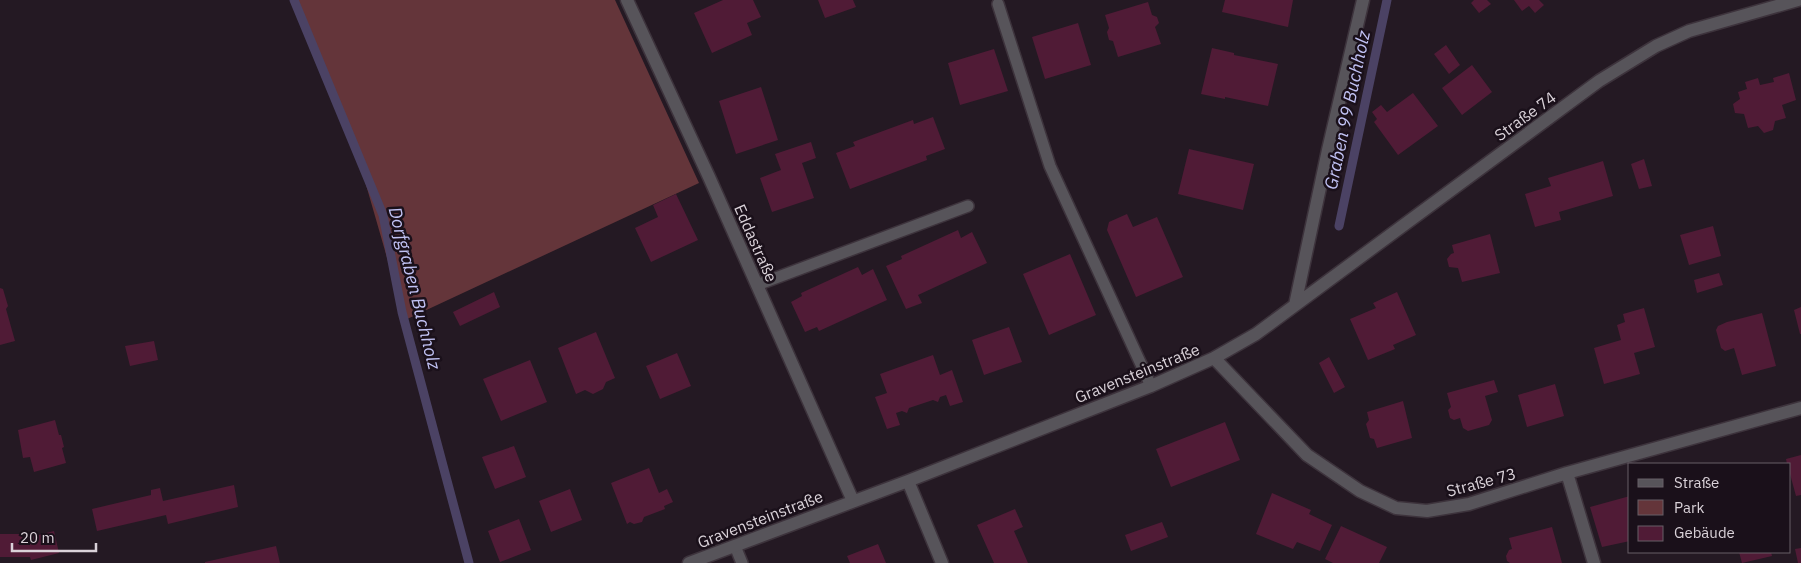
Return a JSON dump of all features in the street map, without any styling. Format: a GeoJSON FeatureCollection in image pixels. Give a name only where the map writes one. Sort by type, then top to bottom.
{"type":"FeatureCollection","features":[{"type":"Feature","properties":{"kind":"street","name":"Eddastraße"},"geometry":{"type":"LineString","coordinates":[[627,0],[757,285],[853,502]]}},
{"type":"Feature","properties":{"kind":"street"},"geometry":{"type":"LineString","coordinates":[[1295,305],[1328,150],[1363,0]]}},
{"type":"Feature","properties":{"kind":"street","name":"Straße 74"},"geometry":{"type":"LineString","coordinates":[[1295,305],[1599,80],[1656,46],[1689,31],[1798,0]]}},
{"type":"Feature","properties":{"kind":"street","name":"Gravensteinstraße"},"geometry":{"type":"LineString","coordinates":[[690,563],[908,481],[1151,386],[1214,358],[1256,334],[1295,305]]}},
{"type":"Feature","properties":{"kind":"street","name":"Straße 73"},"geometry":{"type":"LineString","coordinates":[[1214,358],[1307,455],[1360,491],[1396,508],[1427,511],[1469,504],[1567,474],[1801,408]]}},
{"type":"Feature","properties":{"kind":"street"},"geometry":{"type":"LineString","coordinates":[[1567,474],[1594,563]]}},
{"type":"Feature","properties":{"kind":"street"},"geometry":{"type":"LineString","coordinates":[[908,481],[942,563]]}},
{"type":"Feature","properties":{"kind":"lane"},"geometry":{"type":"LineString","coordinates":[[998,4],[1050,166],[1151,386]]}},
{"type":"Feature","properties":{"kind":"lane"},"geometry":{"type":"LineString","coordinates":[[757,285],[968,206]]}},
{"type":"Feature","properties":{"kind":"lane"},"geometry":{"type":"LineString","coordinates":[[735,546],[742,563]]}},
{"type":"Feature","properties":{"kind":"green space"},"geometry":{"type":"Polygon","coordinates":[[[292,0],[615,0],[699,183],[405,320],[360,164],[292,0]]]}},
{"type":"Feature","properties":{"kind":"building"},"geometry":{"type":"Polygon","coordinates":[[[723,0],[753,0],[761,17],[747,23],[752,35],[712,53],[694,13],[723,0]]]}},
{"type":"Feature","properties":{"kind":"building"},"geometry":{"type":"Polygon","coordinates":[[[818,0],[853,0],[856,7],[825,18],[818,0]]]}},
{"type":"Feature","properties":{"kind":"building"},"geometry":{"type":"Polygon","coordinates":[[[1225,0],[1293,0],[1288,27],[1222,12],[1225,0]]]}},
{"type":"Feature","properties":{"kind":"building"},"geometry":{"type":"Polygon","coordinates":[[[1474,0],[1487,0],[1491,4],[1479,13],[1471,3],[1474,0]]]}},
{"type":"Feature","properties":{"kind":"building"},"geometry":{"type":"Polygon","coordinates":[[[1514,0],[1539,0],[1544,5],[1535,13],[1529,6],[1522,11],[1514,0]]]}},
{"type":"Feature","properties":{"kind":"building"},"geometry":{"type":"Polygon","coordinates":[[[1148,2],[1152,15],[1157,17],[1159,23],[1155,27],[1161,44],[1118,57],[1113,41],[1109,40],[1107,32],[1109,28],[1105,15],[1148,2]]]}},
{"type":"Feature","properties":{"kind":"building"},"geometry":{"type":"Polygon","coordinates":[[[1078,23],[1091,65],[1045,79],[1032,37],[1078,23]]]}},
{"type":"Feature","properties":{"kind":"building"},"geometry":{"type":"Polygon","coordinates":[[[1446,45],[1460,65],[1449,74],[1434,54],[1446,45]]]}},
{"type":"Feature","properties":{"kind":"building"},"geometry":{"type":"Polygon","coordinates":[[[1212,48],[1234,53],[1234,55],[1278,64],[1268,106],[1201,94],[1212,48]]]}},
{"type":"Feature","properties":{"kind":"building"},"geometry":{"type":"Polygon","coordinates":[[[994,49],[1008,91],[960,105],[948,63],[994,49]]]}},
{"type":"Feature","properties":{"kind":"building"},"geometry":{"type":"Polygon","coordinates":[[[1472,65],[1492,92],[1462,115],[1442,88],[1472,65]]]}},
{"type":"Feature","properties":{"kind":"building"},"geometry":{"type":"Polygon","coordinates":[[[1789,73],[1796,100],[1782,105],[1786,118],[1775,121],[1773,130],[1764,133],[1758,126],[1748,128],[1744,114],[1735,113],[1733,104],[1740,99],[1738,92],[1747,89],[1745,82],[1758,78],[1760,85],[1774,82],[1773,78],[1789,73]]]}},
{"type":"Feature","properties":{"kind":"building"},"geometry":{"type":"Polygon","coordinates":[[[761,87],[778,140],[736,154],[719,101],[761,87]]]}},
{"type":"Feature","properties":{"kind":"building"},"geometry":{"type":"Polygon","coordinates":[[[1413,93],[1438,126],[1398,155],[1374,122],[1377,119],[1372,112],[1381,105],[1387,112],[1413,93]]]}},
{"type":"Feature","properties":{"kind":"building"},"geometry":{"type":"Polygon","coordinates":[[[933,117],[945,149],[926,156],[927,160],[850,189],[836,153],[855,146],[853,142],[913,120],[914,124],[933,117]]]}},
{"type":"Feature","properties":{"kind":"building"},"geometry":{"type":"Polygon","coordinates":[[[811,142],[816,158],[802,163],[814,198],[772,212],[760,178],[781,170],[775,154],[811,142]]]}},
{"type":"Feature","properties":{"kind":"building"},"geometry":{"type":"Polygon","coordinates":[[[1189,149],[1254,164],[1243,210],[1178,194],[1189,149]]]}},
{"type":"Feature","properties":{"kind":"building"},"geometry":{"type":"Polygon","coordinates":[[[1644,159],[1652,186],[1639,189],[1631,164],[1644,159]]]}},
{"type":"Feature","properties":{"kind":"building"},"geometry":{"type":"Polygon","coordinates":[[[1603,161],[1613,196],[1559,212],[1561,220],[1535,227],[1525,194],[1551,186],[1548,178],[1603,161]]]}},
{"type":"Feature","properties":{"kind":"building"},"geometry":{"type":"Polygon","coordinates":[[[676,194],[698,240],[651,262],[635,228],[658,217],[653,205],[676,194]]]}},
{"type":"Feature","properties":{"kind":"building"},"geometry":{"type":"Polygon","coordinates":[[[1127,214],[1133,227],[1157,217],[1183,277],[1136,297],[1107,230],[1109,222],[1127,214]]]}},
{"type":"Feature","properties":{"kind":"building"},"geometry":{"type":"Polygon","coordinates":[[[1713,226],[1721,256],[1689,265],[1680,235],[1713,226]]]}},
{"type":"Feature","properties":{"kind":"building"},"geometry":{"type":"Polygon","coordinates":[[[958,230],[961,238],[972,232],[987,263],[918,295],[922,303],[906,309],[886,266],[902,259],[901,256],[958,230]]]}},
{"type":"Feature","properties":{"kind":"building"},"geometry":{"type":"Polygon","coordinates":[[[1490,234],[1500,273],[1462,282],[1458,268],[1449,267],[1447,259],[1454,253],[1452,245],[1490,234]]]}},
{"type":"Feature","properties":{"kind":"building"},"geometry":{"type":"Polygon","coordinates":[[[1070,254],[1096,315],[1049,335],[1023,274],[1070,254]]]}},
{"type":"Feature","properties":{"kind":"building"},"geometry":{"type":"Polygon","coordinates":[[[858,267],[862,275],[873,269],[887,300],[819,331],[817,327],[805,332],[791,302],[802,296],[801,293],[858,267]]]}},
{"type":"Feature","properties":{"kind":"building"},"geometry":{"type":"Polygon","coordinates":[[[1719,273],[1723,285],[1697,293],[1694,280],[1719,273]]]}},
{"type":"Feature","properties":{"kind":"building"},"geometry":{"type":"Polygon","coordinates":[[[0,288],[3,289],[8,306],[6,309],[15,341],[0,345],[0,288]]]}},
{"type":"Feature","properties":{"kind":"building"},"geometry":{"type":"Polygon","coordinates":[[[494,292],[500,307],[460,326],[453,312],[494,292]]]}},
{"type":"Feature","properties":{"kind":"building"},"geometry":{"type":"Polygon","coordinates":[[[1397,292],[1416,335],[1393,345],[1395,349],[1368,360],[1350,319],[1376,308],[1373,303],[1397,292]]]}},
{"type":"Feature","properties":{"kind":"building"},"geometry":{"type":"Polygon","coordinates":[[[1801,307],[1801,334],[1800,334],[1794,310],[1801,307]]]}},
{"type":"Feature","properties":{"kind":"building"},"geometry":{"type":"Polygon","coordinates":[[[1644,308],[1655,347],[1634,353],[1640,374],[1604,384],[1594,348],[1621,340],[1617,325],[1625,322],[1623,314],[1644,308]]]}},
{"type":"Feature","properties":{"kind":"building"},"geometry":{"type":"Polygon","coordinates":[[[1762,313],[1776,366],[1742,375],[1734,348],[1725,351],[1721,348],[1716,330],[1718,326],[1727,322],[1762,313]]]}},
{"type":"Feature","properties":{"kind":"building"},"geometry":{"type":"Polygon","coordinates":[[[1009,327],[1022,362],[984,375],[972,340],[1009,327]]]}},
{"type":"Feature","properties":{"kind":"building"},"geometry":{"type":"Polygon","coordinates":[[[596,332],[615,378],[606,382],[603,389],[593,394],[585,390],[576,394],[558,348],[596,332]]]}},
{"type":"Feature","properties":{"kind":"building"},"geometry":{"type":"Polygon","coordinates":[[[154,341],[158,360],[130,366],[125,346],[154,341]]]}},
{"type":"Feature","properties":{"kind":"building"},"geometry":{"type":"Polygon","coordinates":[[[677,353],[691,386],[660,399],[646,366],[677,353]]]}},
{"type":"Feature","properties":{"kind":"building"},"geometry":{"type":"Polygon","coordinates":[[[933,355],[940,375],[952,370],[963,402],[950,406],[946,395],[940,397],[938,402],[933,400],[909,408],[907,413],[902,411],[896,413],[900,425],[887,429],[875,397],[887,393],[880,374],[933,355]]]}},
{"type":"Feature","properties":{"kind":"building"},"geometry":{"type":"Polygon","coordinates":[[[1329,357],[1345,387],[1334,393],[1319,363],[1329,357]]]}},
{"type":"Feature","properties":{"kind":"building"},"geometry":{"type":"Polygon","coordinates":[[[530,360],[547,402],[501,421],[483,379],[530,360]]]}},
{"type":"Feature","properties":{"kind":"building"},"geometry":{"type":"Polygon","coordinates":[[[1494,380],[1498,392],[1485,396],[1492,420],[1489,425],[1468,431],[1463,428],[1460,418],[1454,420],[1450,418],[1448,410],[1451,407],[1447,393],[1494,380]]]}},
{"type":"Feature","properties":{"kind":"building"},"geometry":{"type":"Polygon","coordinates":[[[1555,384],[1564,416],[1527,427],[1518,395],[1555,384]]]}},
{"type":"Feature","properties":{"kind":"building"},"geometry":{"type":"Polygon","coordinates":[[[1403,401],[1412,438],[1377,448],[1374,439],[1370,438],[1366,424],[1369,420],[1367,412],[1403,401]]]}},
{"type":"Feature","properties":{"kind":"building"},"geometry":{"type":"Polygon","coordinates":[[[55,420],[59,435],[61,435],[66,463],[34,472],[30,457],[23,458],[18,430],[55,420]]]}},
{"type":"Feature","properties":{"kind":"building"},"geometry":{"type":"Polygon","coordinates":[[[1225,422],[1240,460],[1171,487],[1156,449],[1225,422]]]}},
{"type":"Feature","properties":{"kind":"building"},"geometry":{"type":"Polygon","coordinates":[[[514,446],[526,477],[495,489],[482,457],[514,446]]]}},
{"type":"Feature","properties":{"kind":"building"},"geometry":{"type":"Polygon","coordinates":[[[1801,455],[1801,495],[1796,496],[1791,478],[1791,463],[1787,463],[1786,459],[1801,455]]]}},
{"type":"Feature","properties":{"kind":"building"},"geometry":{"type":"Polygon","coordinates":[[[649,468],[659,493],[667,489],[673,502],[664,506],[665,509],[644,517],[642,522],[634,524],[630,522],[627,524],[611,483],[649,468]]]}},
{"type":"Feature","properties":{"kind":"building"},"geometry":{"type":"Polygon","coordinates":[[[234,485],[238,507],[168,524],[166,515],[97,531],[92,509],[151,495],[151,490],[160,488],[163,501],[234,485]]]}},
{"type":"Feature","properties":{"kind":"building"},"geometry":{"type":"Polygon","coordinates":[[[570,489],[582,520],[551,532],[539,501],[570,489]]]}},
{"type":"Feature","properties":{"kind":"building"},"geometry":{"type":"Polygon","coordinates":[[[1272,493],[1311,510],[1309,514],[1332,525],[1320,551],[1297,542],[1293,549],[1256,534],[1272,493]]]}},
{"type":"Feature","properties":{"kind":"building"},"geometry":{"type":"Polygon","coordinates":[[[1628,497],[1628,541],[1602,547],[1590,507],[1628,497]]]}},
{"type":"Feature","properties":{"kind":"building"},"geometry":{"type":"Polygon","coordinates":[[[1015,509],[1023,527],[1014,531],[1028,563],[994,563],[977,525],[1015,509]]]}},
{"type":"Feature","properties":{"kind":"building"},"geometry":{"type":"Polygon","coordinates":[[[519,519],[531,550],[500,562],[488,531],[519,519]]]}},
{"type":"Feature","properties":{"kind":"building"},"geometry":{"type":"Polygon","coordinates":[[[1162,522],[1168,537],[1131,551],[1125,535],[1162,522]]]}},
{"type":"Feature","properties":{"kind":"building"},"geometry":{"type":"Polygon","coordinates":[[[1341,526],[1387,547],[1379,563],[1333,563],[1325,559],[1341,526]]]}},
{"type":"Feature","properties":{"kind":"building"},"geometry":{"type":"Polygon","coordinates":[[[1552,527],[1562,563],[1510,563],[1507,561],[1506,556],[1509,550],[1512,549],[1509,538],[1552,527]]]}},
{"type":"Feature","properties":{"kind":"building"},"geometry":{"type":"Polygon","coordinates":[[[54,531],[59,553],[31,560],[30,557],[0,557],[0,534],[30,534],[31,537],[54,531]]]}},
{"type":"Feature","properties":{"kind":"building"},"geometry":{"type":"Polygon","coordinates":[[[878,544],[886,563],[850,563],[847,556],[878,544]]]}},
{"type":"Feature","properties":{"kind":"building"},"geometry":{"type":"Polygon","coordinates":[[[276,546],[280,563],[205,563],[205,562],[276,546]]]}},
{"type":"Feature","properties":{"kind":"building"},"geometry":{"type":"Polygon","coordinates":[[[1801,548],[1801,563],[1798,563],[1795,549],[1801,548]]]}},
{"type":"Feature","properties":{"kind":"building"},"geometry":{"type":"Polygon","coordinates":[[[1739,553],[1771,553],[1772,556],[1742,563],[1739,553]]]}},
{"type":"Feature","properties":{"kind":"waterway","name":"Dorfgraben Buchholz"},"geometry":{"type":"LineString","coordinates":[[294,0],[383,215],[402,312],[469,563]]}},
{"type":"Feature","properties":{"kind":"waterway","name":"Graben 99 Buchholz"},"geometry":{"type":"LineString","coordinates":[[1339,226],[1387,0]]}}]}
